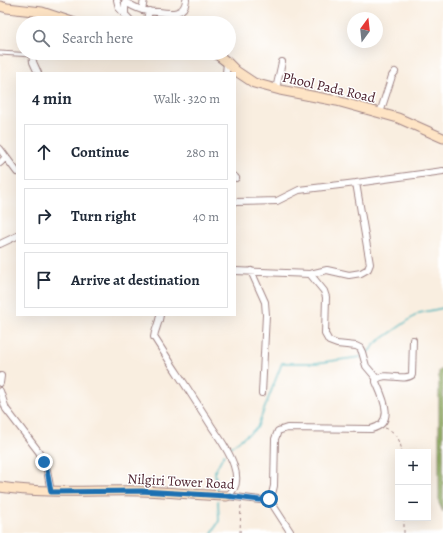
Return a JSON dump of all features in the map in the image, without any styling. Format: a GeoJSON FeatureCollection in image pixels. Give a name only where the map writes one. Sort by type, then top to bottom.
{"type":"FeatureCollection","features":[{"type":"Feature","properties":{"kind":"street"},"geometry":{"type":"LineString","coordinates":[[117,0],[119,8],[125,16]]}},
{"type":"Feature","properties":{"kind":"street"},"geometry":{"type":"LineString","coordinates":[[144,0],[145,16]]}},
{"type":"Feature","properties":{"kind":"street"},"geometry":{"type":"LineString","coordinates":[[122,1],[145,11],[172,14],[182,10],[186,4],[186,0]]}},
{"type":"Feature","properties":{"kind":"street"},"geometry":{"type":"LineString","coordinates":[[122,1],[125,16]]}},
{"type":"Feature","properties":{"kind":"street"},"geometry":{"type":"LineString","coordinates":[[0,6],[42,12],[54,16]]}},
{"type":"Feature","properties":{"kind":"street"},"geometry":{"type":"LineString","coordinates":[[41,16],[42,12]]}},
{"type":"Feature","properties":{"kind":"street"},"geometry":{"type":"LineString","coordinates":[[34,60],[38,72]]}},
{"type":"Feature","properties":{"kind":"street","name":"Phool Pada Road"},"geometry":{"type":"LineString","coordinates":[[224,60],[243,76],[254,83],[276,89],[337,101],[398,118],[443,138]]}},
{"type":"Feature","properties":{"kind":"street"},"geometry":{"type":"LineString","coordinates":[[226,72],[227,62]]}},
{"type":"Feature","properties":{"kind":"street"},"geometry":{"type":"LineString","coordinates":[[276,89],[282,62]]}},
{"type":"Feature","properties":{"kind":"street"},"geometry":{"type":"LineString","coordinates":[[380,113],[392,76],[395,72]]}},
{"type":"Feature","properties":{"kind":"street"},"geometry":{"type":"LineString","coordinates":[[0,150],[16,171]]}},
{"type":"Feature","properties":{"kind":"street"},"geometry":{"type":"LineString","coordinates":[[0,163],[6,157]]}},
{"type":"Feature","properties":{"kind":"street"},"geometry":{"type":"LineString","coordinates":[[236,202],[277,200],[299,190],[443,171]]}},
{"type":"Feature","properties":{"kind":"street"},"geometry":{"type":"LineString","coordinates":[[236,271],[310,274],[327,270],[349,275],[361,273],[368,269],[370,264],[356,183]]}},
{"type":"Feature","properties":{"kind":"street"},"geometry":{"type":"LineString","coordinates":[[0,244],[16,236]]}},
{"type":"Feature","properties":{"kind":"street"},"geometry":{"type":"LineString","coordinates":[[251,272],[265,302],[266,315],[262,393]]}},
{"type":"Feature","properties":{"kind":"street"},"geometry":{"type":"LineString","coordinates":[[291,533],[269,499],[274,486],[275,439],[278,431],[287,428],[371,429],[378,427],[383,422],[385,409],[385,402],[376,382],[377,379],[366,366],[360,348],[329,341],[326,334],[326,297],[324,291],[310,274]]}},
{"type":"Feature","properties":{"kind":"street"},"geometry":{"type":"LineString","coordinates":[[160,316],[159,324],[154,333],[154,337],[230,456],[237,480],[233,492],[227,496]]}},
{"type":"Feature","properties":{"kind":"street"},"geometry":{"type":"LineString","coordinates":[[377,379],[380,376],[407,377],[412,374],[413,340]]}},
{"type":"Feature","properties":{"kind":"street"},"geometry":{"type":"LineString","coordinates":[[0,391],[6,409],[39,452],[47,470],[51,492]]}},
{"type":"Feature","properties":{"kind":"street","name":"Nilgiri Tower Road"},"geometry":{"type":"LineString","coordinates":[[0,487],[27,491],[141,491],[227,496],[260,500],[269,499]]}},
{"type":"Feature","properties":{"kind":"lane"},"geometry":{"type":"LineString","coordinates":[[0,53],[16,54]]}},
{"type":"Feature","properties":{"kind":"path"},"geometry":{"type":"LineString","coordinates":[[378,427],[392,431],[400,442],[401,449]]}},
{"type":"Feature","properties":{"kind":"path"},"geometry":{"type":"LineString","coordinates":[[240,533],[241,498]]}},
{"type":"Feature","properties":{"kind":"path"},"geometry":{"type":"LineString","coordinates":[[404,521],[404,533]]}},
{"type":"Feature","properties":{"kind":"green space"},"geometry":{"type":"Polygon","coordinates":[[[443,369],[443,512],[439,503],[439,371],[443,369]]]}},
{"type":"Feature","properties":{"kind":"waterway"},"geometry":{"type":"LineString","coordinates":[[365,356],[376,343],[419,313],[443,308]]}},
{"type":"Feature","properties":{"kind":"waterway"},"geometry":{"type":"LineString","coordinates":[[230,447],[257,428],[282,363],[316,363],[361,357]]}},
{"type":"Feature","properties":{"kind":"waterway"},"geometry":{"type":"LineString","coordinates":[[217,491],[215,471],[224,454]]}},
{"type":"Feature","properties":{"kind":"waterway"},"geometry":{"type":"LineString","coordinates":[[212,533],[219,521],[218,501]]}},
{"type":"Feature","properties":{"kind":"route"},"geometry":{"type":"LineString","coordinates":[[44,462],[51,492],[141,491],[227,496],[260,500],[269,499]]}}]}
